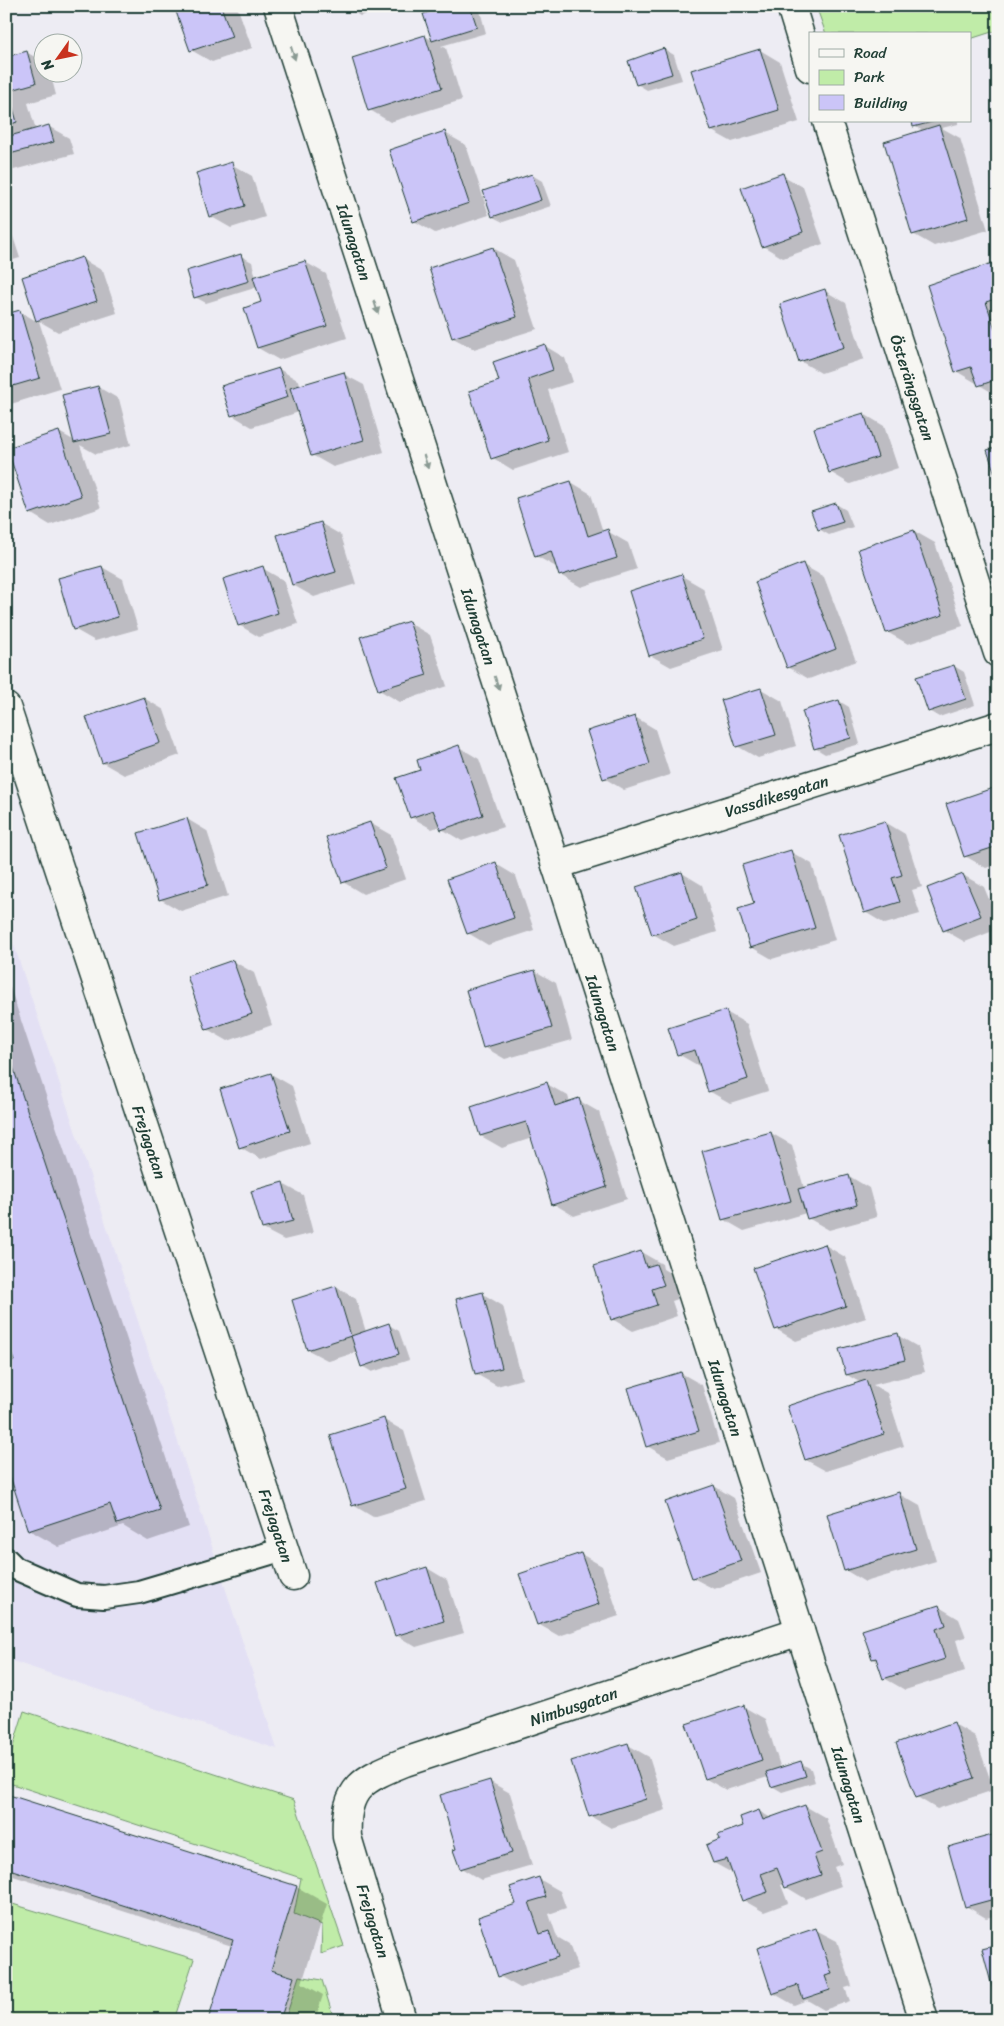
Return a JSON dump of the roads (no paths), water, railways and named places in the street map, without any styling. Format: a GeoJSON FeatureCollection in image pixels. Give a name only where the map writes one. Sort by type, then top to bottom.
{"type":"FeatureCollection","features":[{"type":"Feature","properties":{"kind":"street","name":"Idunagatan"},"geometry":{"type":"LineString","coordinates":[[278,6],[556,866],[924,2020]]}},
{"type":"Feature","properties":{"kind":"street"},"geometry":{"type":"LineString","coordinates":[[791,6],[809,65]]}},
{"type":"Feature","properties":{"kind":"street","name":"Österängsgatan"},"geometry":{"type":"LineString","coordinates":[[827,122],[998,653]]}},
{"type":"Feature","properties":{"kind":"street","name":"Frejagatan"},"geometry":{"type":"LineString","coordinates":[[6,707],[293,1576]]}},
{"type":"Feature","properties":{"kind":"street","name":"Vassdikesgatan"},"geometry":{"type":"LineString","coordinates":[[556,866],[998,726]]}},
{"type":"Feature","properties":{"kind":"street","name":"Nimbusgatan"},"geometry":{"type":"LineString","coordinates":[[355,1793],[373,1775],[405,1762],[800,1631]]}},
{"type":"Feature","properties":{"kind":"street","name":"Frejagatan"},"geometry":{"type":"LineString","coordinates":[[355,1793],[346,1819],[347,1837],[402,2020]]}},
{"type":"Feature","properties":{"kind":"lane"},"geometry":{"type":"LineString","coordinates":[[6,1559],[15,1568],[77,1595],[104,1596],[139,1592],[284,1549]]}}]}
